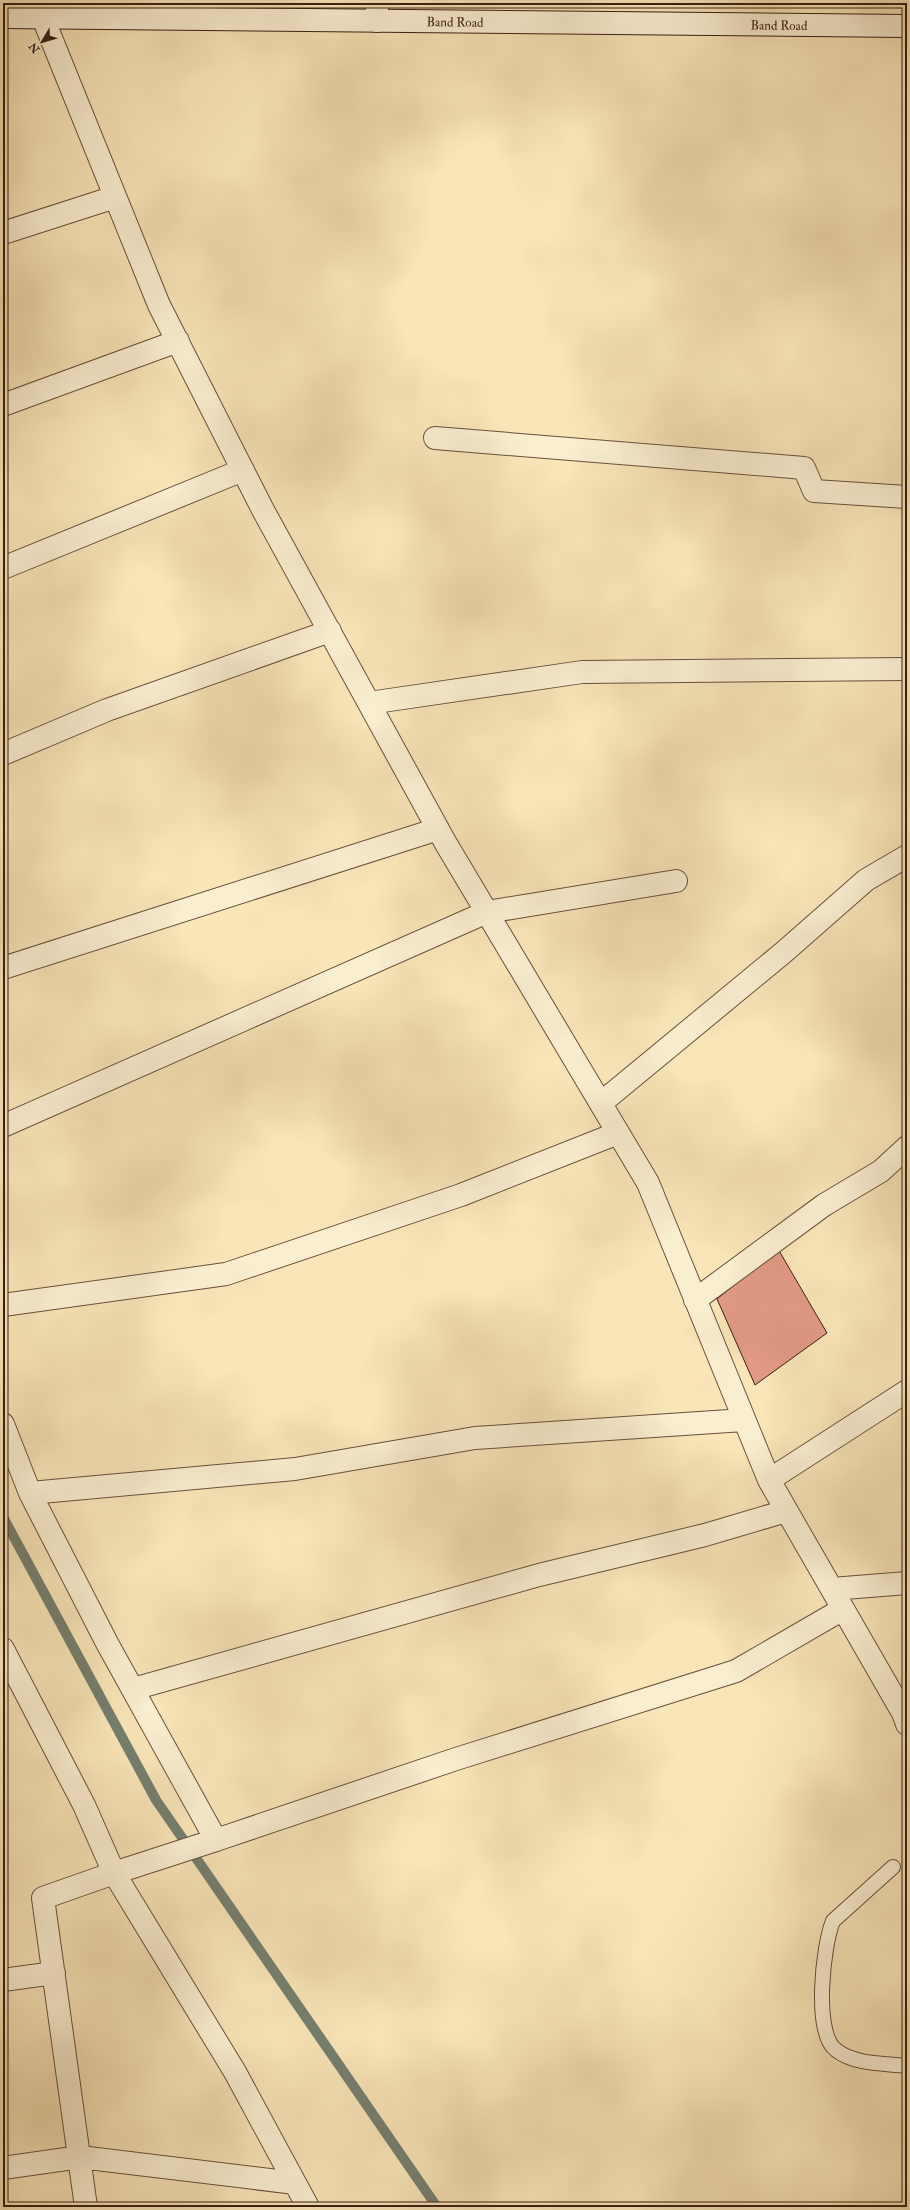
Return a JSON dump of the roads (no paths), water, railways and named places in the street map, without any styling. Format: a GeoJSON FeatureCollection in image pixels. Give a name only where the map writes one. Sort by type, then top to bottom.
{"type":"FeatureCollection","features":[{"type":"Feature","properties":{"kind":"street","name":"Band Road"},"geometry":{"type":"LineString","coordinates":[[3,18],[377,12],[907,26]]}},
{"type":"Feature","properties":{"kind":"street"},"geometry":{"type":"LineString","coordinates":[[43,18],[159,305],[243,470],[438,828],[648,1183],[769,1480],[903,1713],[907,1724]]}},
{"type":"Feature","properties":{"kind":"street"},"geometry":{"type":"LineString","coordinates":[[3,233],[116,197]]}},
{"type":"Feature","properties":{"kind":"street"},"geometry":{"type":"LineString","coordinates":[[3,405],[178,341]]}},
{"type":"Feature","properties":{"kind":"street"},"geometry":{"type":"LineString","coordinates":[[435,438],[804,468],[814,491],[907,497]]}},
{"type":"Feature","properties":{"kind":"street"},"geometry":{"type":"LineString","coordinates":[[3,568],[243,470]]}},
{"type":"Feature","properties":{"kind":"street"},"geometry":{"type":"LineString","coordinates":[[3,754],[108,710],[330,631]]}},
{"type":"Feature","properties":{"kind":"street"},"geometry":{"type":"LineString","coordinates":[[369,703],[582,672],[907,669]]}},
{"type":"Feature","properties":{"kind":"street"},"geometry":{"type":"LineString","coordinates":[[3,968],[438,828]]}},
{"type":"Feature","properties":{"kind":"street"},"geometry":{"type":"LineString","coordinates":[[601,1103],[784,952],[866,880],[907,856]]}},
{"type":"Feature","properties":{"kind":"street"},"geometry":{"type":"LineString","coordinates":[[3,1126],[487,912],[676,880]]}},
{"type":"Feature","properties":{"kind":"street"},"geometry":{"type":"LineString","coordinates":[[3,1304],[226,1274],[461,1195],[618,1133]]}},
{"type":"Feature","properties":{"kind":"street"},"geometry":{"type":"LineString","coordinates":[[695,1300],[824,1205],[881,1171],[907,1147]]}},
{"type":"Feature","properties":{"kind":"street"},"geometry":{"type":"LineString","coordinates":[[769,1480],[907,1391]]}},
{"type":"Feature","properties":{"kind":"street"},"geometry":{"type":"LineString","coordinates":[[30,1493],[294,1469],[475,1438],[744,1420]]}},
{"type":"Feature","properties":{"kind":"street"},"geometry":{"type":"LineString","coordinates":[[3,1424],[30,1493],[133,1689],[209,1843]]}},
{"type":"Feature","properties":{"kind":"street"},"geometry":{"type":"LineString","coordinates":[[133,1689],[540,1575],[705,1535],[786,1510]]}},
{"type":"Feature","properties":{"kind":"street"},"geometry":{"type":"LineString","coordinates":[[832,1589],[907,1583]]}},
{"type":"Feature","properties":{"kind":"street"},"geometry":{"type":"LineString","coordinates":[[86,2207],[44,1898],[456,1760],[736,1671],[843,1610]]}},
{"type":"Feature","properties":{"kind":"street"},"geometry":{"type":"LineString","coordinates":[[3,1649],[84,1805],[114,1874],[235,2072],[308,2207]]}},
{"type":"Feature","properties":{"kind":"street"},"geometry":{"type":"LineString","coordinates":[[3,1980],[54,1973]]}},
{"type":"Feature","properties":{"kind":"street"},"geometry":{"type":"LineString","coordinates":[[3,2168],[80,2157],[295,2183]]}},
{"type":"Feature","properties":{"kind":"lane"},"geometry":{"type":"LineString","coordinates":[[893,1867],[833,1921],[829,1931],[821,1993],[826,2033],[835,2049],[849,2058],[907,2066]]}},
{"type":"Feature","properties":{"kind":"waterway"},"geometry":{"type":"LineString","coordinates":[[3,1517],[156,1800],[437,2207]]}}]}
